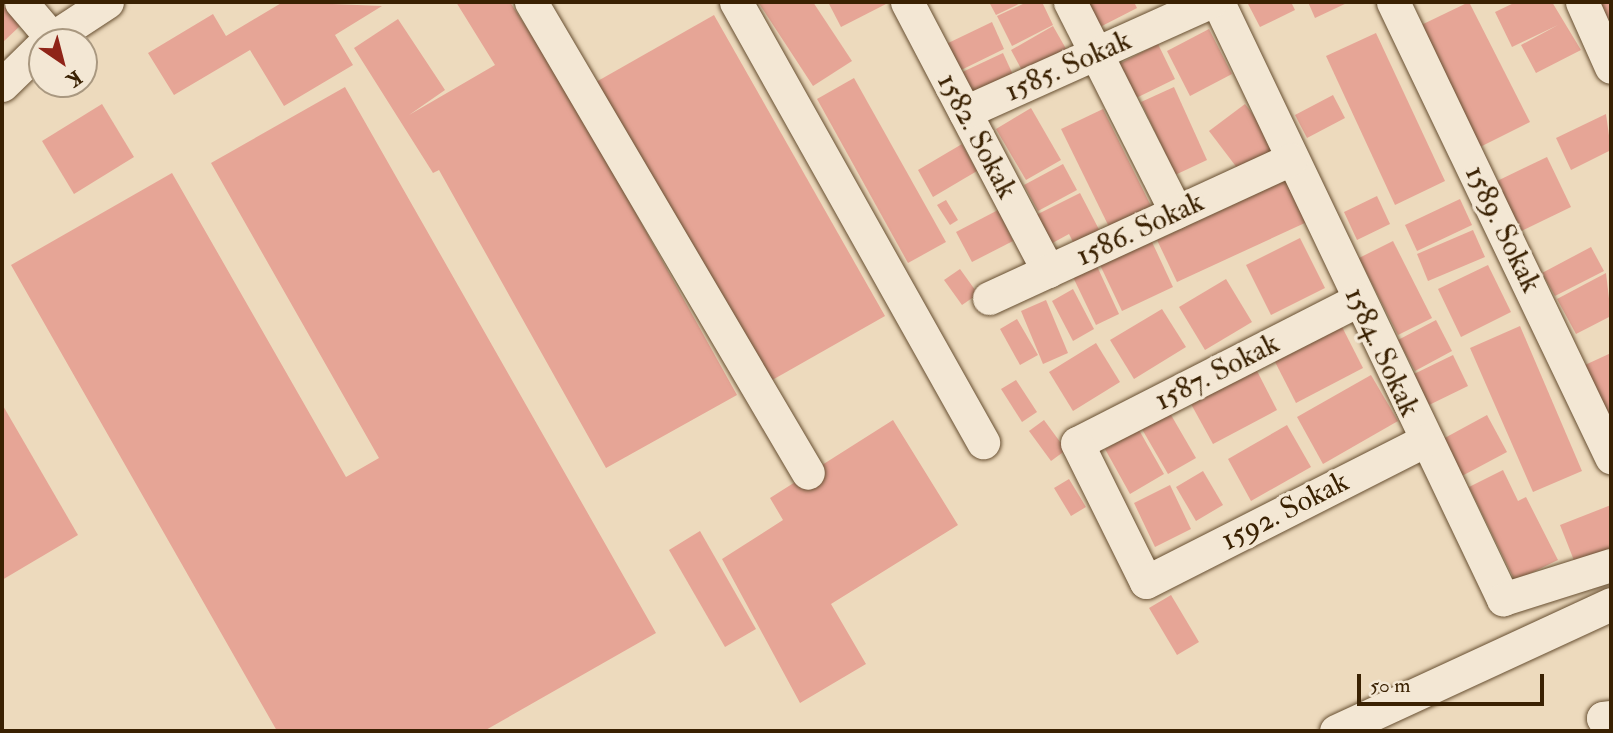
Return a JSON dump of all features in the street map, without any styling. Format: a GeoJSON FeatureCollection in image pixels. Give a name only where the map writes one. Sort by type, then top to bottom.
{"type":"FeatureCollection","features":[{"type":"Feature","properties":{"kind":"street"},"geometry":{"type":"LineString","coordinates":[[21,2],[37,28]]}},
{"type":"Feature","properties":{"kind":"street"},"geometry":{"type":"LineString","coordinates":[[67,28],[107,2]]}},
{"type":"Feature","properties":{"kind":"street"},"geometry":{"type":"LineString","coordinates":[[531,2],[808,473]]}},
{"type":"Feature","properties":{"kind":"street"},"geometry":{"type":"LineString","coordinates":[[736,2],[983,442]]}},
{"type":"Feature","properties":{"kind":"street","name":"1582. Sokak"},"geometry":{"type":"LineString","coordinates":[[907,2],[1048,271]]}},
{"type":"Feature","properties":{"kind":"street"},"geometry":{"type":"LineString","coordinates":[[1070,2],[1176,212]]}},
{"type":"Feature","properties":{"kind":"street","name":"1585. Sokak"},"geometry":{"type":"LineString","coordinates":[[965,112],[1210,2]]}},
{"type":"Feature","properties":{"kind":"street","name":"1584. Sokak"},"geometry":{"type":"LineString","coordinates":[[1217,2],[1424,441],[1503,598],[1611,565]]}},
{"type":"Feature","properties":{"kind":"street","name":"1589. Sokak"},"geometry":{"type":"LineString","coordinates":[[1393,2],[1611,457]]}},
{"type":"Feature","properties":{"kind":"street"},"geometry":{"type":"LineString","coordinates":[[1582,2],[1611,68]]}},
{"type":"Feature","properties":{"kind":"street"},"geometry":{"type":"LineString","coordinates":[[2,85],[28,60]]}},
{"type":"Feature","properties":{"kind":"street","name":"1586. Sokak"},"geometry":{"type":"LineString","coordinates":[[989,298],[1291,159]]}},
{"type":"Feature","properties":{"kind":"street","name":"1587. Sokak"},"geometry":{"type":"LineString","coordinates":[[1146,582],[1077,443],[1358,300]]}},
{"type":"Feature","properties":{"kind":"street","name":"1592. Sokak"},"geometry":{"type":"LineString","coordinates":[[1146,582],[1424,441]]}},
{"type":"Feature","properties":{"kind":"street"},"geometry":{"type":"LineString","coordinates":[[1336,731],[1611,604]]}},
{"type":"Feature","properties":{"kind":"building"},"geometry":{"type":"Polygon","coordinates":[[[283,2],[382,6],[335,35],[353,65],[284,106],[250,50],[174,95],[148,53],[213,14],[226,36],[283,2]]]}},
{"type":"Feature","properties":{"kind":"building"},"geometry":{"type":"Polygon","coordinates":[[[456,2],[510,2],[569,93],[737,395],[606,468],[439,170],[433,173],[354,48],[398,19],[445,90],[409,115],[495,65],[456,2]]]}},
{"type":"Feature","properties":{"kind":"building"},"geometry":{"type":"Polygon","coordinates":[[[758,2],[813,2],[852,61],[813,86],[758,2]]]}},
{"type":"Feature","properties":{"kind":"building"},"geometry":{"type":"Polygon","coordinates":[[[828,2],[885,2],[886,4],[841,27],[828,2]]]}},
{"type":"Feature","properties":{"kind":"building"},"geometry":{"type":"Polygon","coordinates":[[[989,2],[1023,2],[996,15],[989,2]]]}},
{"type":"Feature","properties":{"kind":"building"},"geometry":{"type":"Polygon","coordinates":[[[1027,2],[1042,2],[1053,25],[1012,46],[997,16],[1027,2]]]}},
{"type":"Feature","properties":{"kind":"building"},"geometry":{"type":"Polygon","coordinates":[[[1081,2],[1134,2],[1137,8],[1100,27],[1081,2]]]}},
{"type":"Feature","properties":{"kind":"building"},"geometry":{"type":"Polygon","coordinates":[[[1247,2],[1291,2],[1295,10],[1260,27],[1247,2]]]}},
{"type":"Feature","properties":{"kind":"building"},"geometry":{"type":"Polygon","coordinates":[[[1308,2],[1349,2],[1315,18],[1308,2]]]}},
{"type":"Feature","properties":{"kind":"building"},"geometry":{"type":"Polygon","coordinates":[[[1469,2],[1530,122],[1478,148],[1417,27],[1469,2]]]}},
{"type":"Feature","properties":{"kind":"building"},"geometry":{"type":"Polygon","coordinates":[[[1516,2],[1552,2],[1581,50],[1536,73],[1521,45],[1558,25],[1512,47],[1495,12],[1516,2]]]}},
{"type":"Feature","properties":{"kind":"building"},"geometry":{"type":"Polygon","coordinates":[[[1597,2],[1611,2],[1611,24],[1597,2]]]}},
{"type":"Feature","properties":{"kind":"building"},"geometry":{"type":"Polygon","coordinates":[[[2,4],[21,25],[2,43],[2,4]]]}},
{"type":"Feature","properties":{"kind":"building"},"geometry":{"type":"Polygon","coordinates":[[[714,15],[885,316],[767,383],[596,82],[714,15]]]}},
{"type":"Feature","properties":{"kind":"building"},"geometry":{"type":"Polygon","coordinates":[[[992,22],[1004,49],[955,73],[942,46],[992,22]]]}},
{"type":"Feature","properties":{"kind":"building"},"geometry":{"type":"Polygon","coordinates":[[[1053,26],[1069,54],[1026,78],[1011,50],[1053,26]]]}},
{"type":"Feature","properties":{"kind":"building"},"geometry":{"type":"Polygon","coordinates":[[[1209,29],[1232,74],[1190,96],[1167,51],[1209,29]]]}},
{"type":"Feature","properties":{"kind":"building"},"geometry":{"type":"Polygon","coordinates":[[[1376,33],[1445,181],[1395,205],[1326,56],[1376,33]]]}},
{"type":"Feature","properties":{"kind":"building"},"geometry":{"type":"Polygon","coordinates":[[[1158,44],[1175,79],[1132,100],[1115,66],[1158,44]]]}},
{"type":"Feature","properties":{"kind":"building"},"geometry":{"type":"Polygon","coordinates":[[[1003,53],[1014,77],[968,99],[956,75],[1003,53]]]}},
{"type":"Feature","properties":{"kind":"building"},"geometry":{"type":"Polygon","coordinates":[[[854,78],[946,242],[908,263],[817,99],[854,78]]]}},
{"type":"Feature","properties":{"kind":"building"},"geometry":{"type":"Polygon","coordinates":[[[345,87],[656,633],[484,731],[277,731],[11,265],[172,173],[346,477],[379,458],[211,163],[345,87]]]}},
{"type":"Feature","properties":{"kind":"building"},"geometry":{"type":"Polygon","coordinates":[[[1174,87],[1207,160],[1175,175],[1141,102],[1174,87]]]}},
{"type":"Feature","properties":{"kind":"building"},"geometry":{"type":"Polygon","coordinates":[[[1333,95],[1345,118],[1307,138],[1295,115],[1333,95]]]}},
{"type":"Feature","properties":{"kind":"building"},"geometry":{"type":"Polygon","coordinates":[[[102,104],[134,157],[74,194],[42,141],[102,104]]]}},
{"type":"Feature","properties":{"kind":"building"},"geometry":{"type":"Polygon","coordinates":[[[1245,104],[1280,150],[1244,177],[1209,131],[1245,104]]]}},
{"type":"Feature","properties":{"kind":"building"},"geometry":{"type":"Polygon","coordinates":[[[1031,108],[1061,160],[1026,180],[996,129],[1031,108]]]}},
{"type":"Feature","properties":{"kind":"building"},"geometry":{"type":"Polygon","coordinates":[[[1103,109],[1155,214],[1113,235],[1061,129],[1103,109]]]}},
{"type":"Feature","properties":{"kind":"building"},"geometry":{"type":"Polygon","coordinates":[[[1606,114],[1611,150],[1571,170],[1556,138],[1606,114]]]}},
{"type":"Feature","properties":{"kind":"building"},"geometry":{"type":"Polygon","coordinates":[[[962,144],[977,171],[933,197],[918,170],[962,144]]]}},
{"type":"Feature","properties":{"kind":"building"},"geometry":{"type":"Polygon","coordinates":[[[1547,157],[1571,207],[1517,233],[1493,183],[1547,157]]]}},
{"type":"Feature","properties":{"kind":"building"},"geometry":{"type":"Polygon","coordinates":[[[1063,164],[1077,190],[1038,211],[1024,185],[1063,164]]]}},
{"type":"Feature","properties":{"kind":"building"},"geometry":{"type":"Polygon","coordinates":[[[1288,179],[1307,222],[1177,282],[1157,240],[1288,179]]]}},
{"type":"Feature","properties":{"kind":"building"},"geometry":{"type":"Polygon","coordinates":[[[1080,193],[1105,241],[1079,254],[1069,234],[1047,246],[1032,217],[1080,193]]]}},
{"type":"Feature","properties":{"kind":"building"},"geometry":{"type":"Polygon","coordinates":[[[1377,196],[1390,224],[1357,240],[1344,212],[1377,196]]]}},
{"type":"Feature","properties":{"kind":"building"},"geometry":{"type":"Polygon","coordinates":[[[1460,199],[1472,225],[1417,251],[1405,225],[1460,199]]]}},
{"type":"Feature","properties":{"kind":"building"},"geometry":{"type":"Polygon","coordinates":[[[946,200],[958,220],[950,225],[937,205],[946,200]]]}},
{"type":"Feature","properties":{"kind":"building"},"geometry":{"type":"Polygon","coordinates":[[[998,210],[1013,241],[972,262],[956,232],[998,210]]]}},
{"type":"Feature","properties":{"kind":"building"},"geometry":{"type":"Polygon","coordinates":[[[1473,230],[1485,257],[1428,281],[1417,254],[1473,230]]]}},
{"type":"Feature","properties":{"kind":"building"},"geometry":{"type":"Polygon","coordinates":[[[1300,238],[1325,288],[1271,315],[1246,265],[1300,238]]]}},
{"type":"Feature","properties":{"kind":"building"},"geometry":{"type":"Polygon","coordinates":[[[1393,241],[1432,318],[1398,335],[1359,258],[1393,241]]]}},
{"type":"Feature","properties":{"kind":"building"},"geometry":{"type":"Polygon","coordinates":[[[1152,242],[1173,287],[1122,311],[1100,265],[1152,242]]]}},
{"type":"Feature","properties":{"kind":"building"},"geometry":{"type":"Polygon","coordinates":[[[1591,247],[1604,271],[1555,296],[1542,273],[1591,247]]]}},
{"type":"Feature","properties":{"kind":"building"},"geometry":{"type":"Polygon","coordinates":[[[1096,264],[1119,314],[1096,325],[1072,275],[1096,264]]]}},
{"type":"Feature","properties":{"kind":"building"},"geometry":{"type":"Polygon","coordinates":[[[1488,265],[1511,312],[1461,337],[1438,289],[1488,265]]]}},
{"type":"Feature","properties":{"kind":"building"},"geometry":{"type":"Polygon","coordinates":[[[960,269],[978,294],[962,305],[944,280],[960,269]]]}},
{"type":"Feature","properties":{"kind":"building"},"geometry":{"type":"Polygon","coordinates":[[[1606,273],[1611,316],[1576,334],[1557,299],[1606,273]]]}},
{"type":"Feature","properties":{"kind":"building"},"geometry":{"type":"Polygon","coordinates":[[[1226,279],[1252,322],[1205,350],[1179,307],[1226,279]]]}},
{"type":"Feature","properties":{"kind":"building"},"geometry":{"type":"Polygon","coordinates":[[[1073,289],[1094,329],[1073,341],[1052,301],[1073,289]]]}},
{"type":"Feature","properties":{"kind":"building"},"geometry":{"type":"Polygon","coordinates":[[[1046,300],[1068,353],[1043,364],[1021,311],[1046,300]]]}},
{"type":"Feature","properties":{"kind":"building"},"geometry":{"type":"Polygon","coordinates":[[[1162,309],[1186,347],[1134,379],[1110,340],[1162,309]]]}},
{"type":"Feature","properties":{"kind":"building"},"geometry":{"type":"Polygon","coordinates":[[[1017,319],[1038,355],[1020,365],[1000,329],[1017,319]]]}},
{"type":"Feature","properties":{"kind":"building"},"geometry":{"type":"Polygon","coordinates":[[[1338,319],[1363,368],[1296,403],[1271,354],[1338,319]]]}},
{"type":"Feature","properties":{"kind":"building"},"geometry":{"type":"Polygon","coordinates":[[[1436,320],[1452,351],[1415,371],[1398,340],[1436,320]]]}},
{"type":"Feature","properties":{"kind":"building"},"geometry":{"type":"Polygon","coordinates":[[[1520,326],[1582,471],[1533,492],[1470,348],[1520,326]]]}},
{"type":"Feature","properties":{"kind":"building"},"geometry":{"type":"Polygon","coordinates":[[[1096,343],[1120,382],[1073,411],[1049,372],[1096,343]]]}},
{"type":"Feature","properties":{"kind":"building"},"geometry":{"type":"Polygon","coordinates":[[[1611,353],[1611,424],[1585,365],[1611,353]]]}},
{"type":"Feature","properties":{"kind":"building"},"geometry":{"type":"Polygon","coordinates":[[[1453,355],[1468,386],[1429,405],[1414,374],[1453,355]]]}},
{"type":"Feature","properties":{"kind":"building"},"geometry":{"type":"Polygon","coordinates":[[[1256,369],[1277,410],[1213,444],[1191,404],[1256,369]]]}},
{"type":"Feature","properties":{"kind":"building"},"geometry":{"type":"Polygon","coordinates":[[[1371,375],[1398,421],[1323,464],[1297,417],[1371,375]]]}},
{"type":"Feature","properties":{"kind":"building"},"geometry":{"type":"Polygon","coordinates":[[[1016,380],[1037,412],[1022,422],[1001,389],[1016,380]]]}},
{"type":"Feature","properties":{"kind":"building"},"geometry":{"type":"Polygon","coordinates":[[[2,404],[78,535],[2,580],[2,404]]]}},
{"type":"Feature","properties":{"kind":"building"},"geometry":{"type":"Polygon","coordinates":[[[1167,408],[1196,458],[1168,474],[1139,424],[1167,408]]]}},
{"type":"Feature","properties":{"kind":"building"},"geometry":{"type":"Polygon","coordinates":[[[1487,415],[1507,452],[1460,477],[1441,440],[1487,415]]]}},
{"type":"Feature","properties":{"kind":"building"},"geometry":{"type":"Polygon","coordinates":[[[893,420],[958,525],[831,604],[866,664],[800,703],[722,559],[783,520],[770,498],[893,420]]]}},
{"type":"Feature","properties":{"kind":"building"},"geometry":{"type":"Polygon","coordinates":[[[1044,420],[1066,450],[1051,461],[1029,431],[1044,420]]]}},
{"type":"Feature","properties":{"kind":"building"},"geometry":{"type":"Polygon","coordinates":[[[1287,425],[1311,467],[1251,501],[1228,459],[1287,425]]]}},
{"type":"Feature","properties":{"kind":"building"},"geometry":{"type":"Polygon","coordinates":[[[1139,430],[1164,474],[1130,494],[1105,449],[1139,430]]]}},
{"type":"Feature","properties":{"kind":"building"},"geometry":{"type":"Polygon","coordinates":[[[1503,470],[1518,501],[1526,497],[1558,560],[1515,581],[1469,487],[1503,470]]]}},
{"type":"Feature","properties":{"kind":"building"},"geometry":{"type":"Polygon","coordinates":[[[1203,471],[1223,505],[1196,521],[1176,487],[1203,471]]]}},
{"type":"Feature","properties":{"kind":"building"},"geometry":{"type":"Polygon","coordinates":[[[1069,479],[1086,507],[1071,516],[1054,488],[1069,479]]]}},
{"type":"Feature","properties":{"kind":"building"},"geometry":{"type":"Polygon","coordinates":[[[1170,485],[1191,529],[1155,547],[1134,503],[1170,485]]]}},
{"type":"Feature","properties":{"kind":"building"},"geometry":{"type":"Polygon","coordinates":[[[1611,505],[1611,554],[1577,568],[1560,525],[1611,505]]]}},
{"type":"Feature","properties":{"kind":"building"},"geometry":{"type":"Polygon","coordinates":[[[700,531],[756,629],[725,647],[669,550],[700,531]]]}},
{"type":"Feature","properties":{"kind":"building"},"geometry":{"type":"Polygon","coordinates":[[[1171,595],[1199,642],[1177,655],[1149,608],[1171,595]]]}}]}
